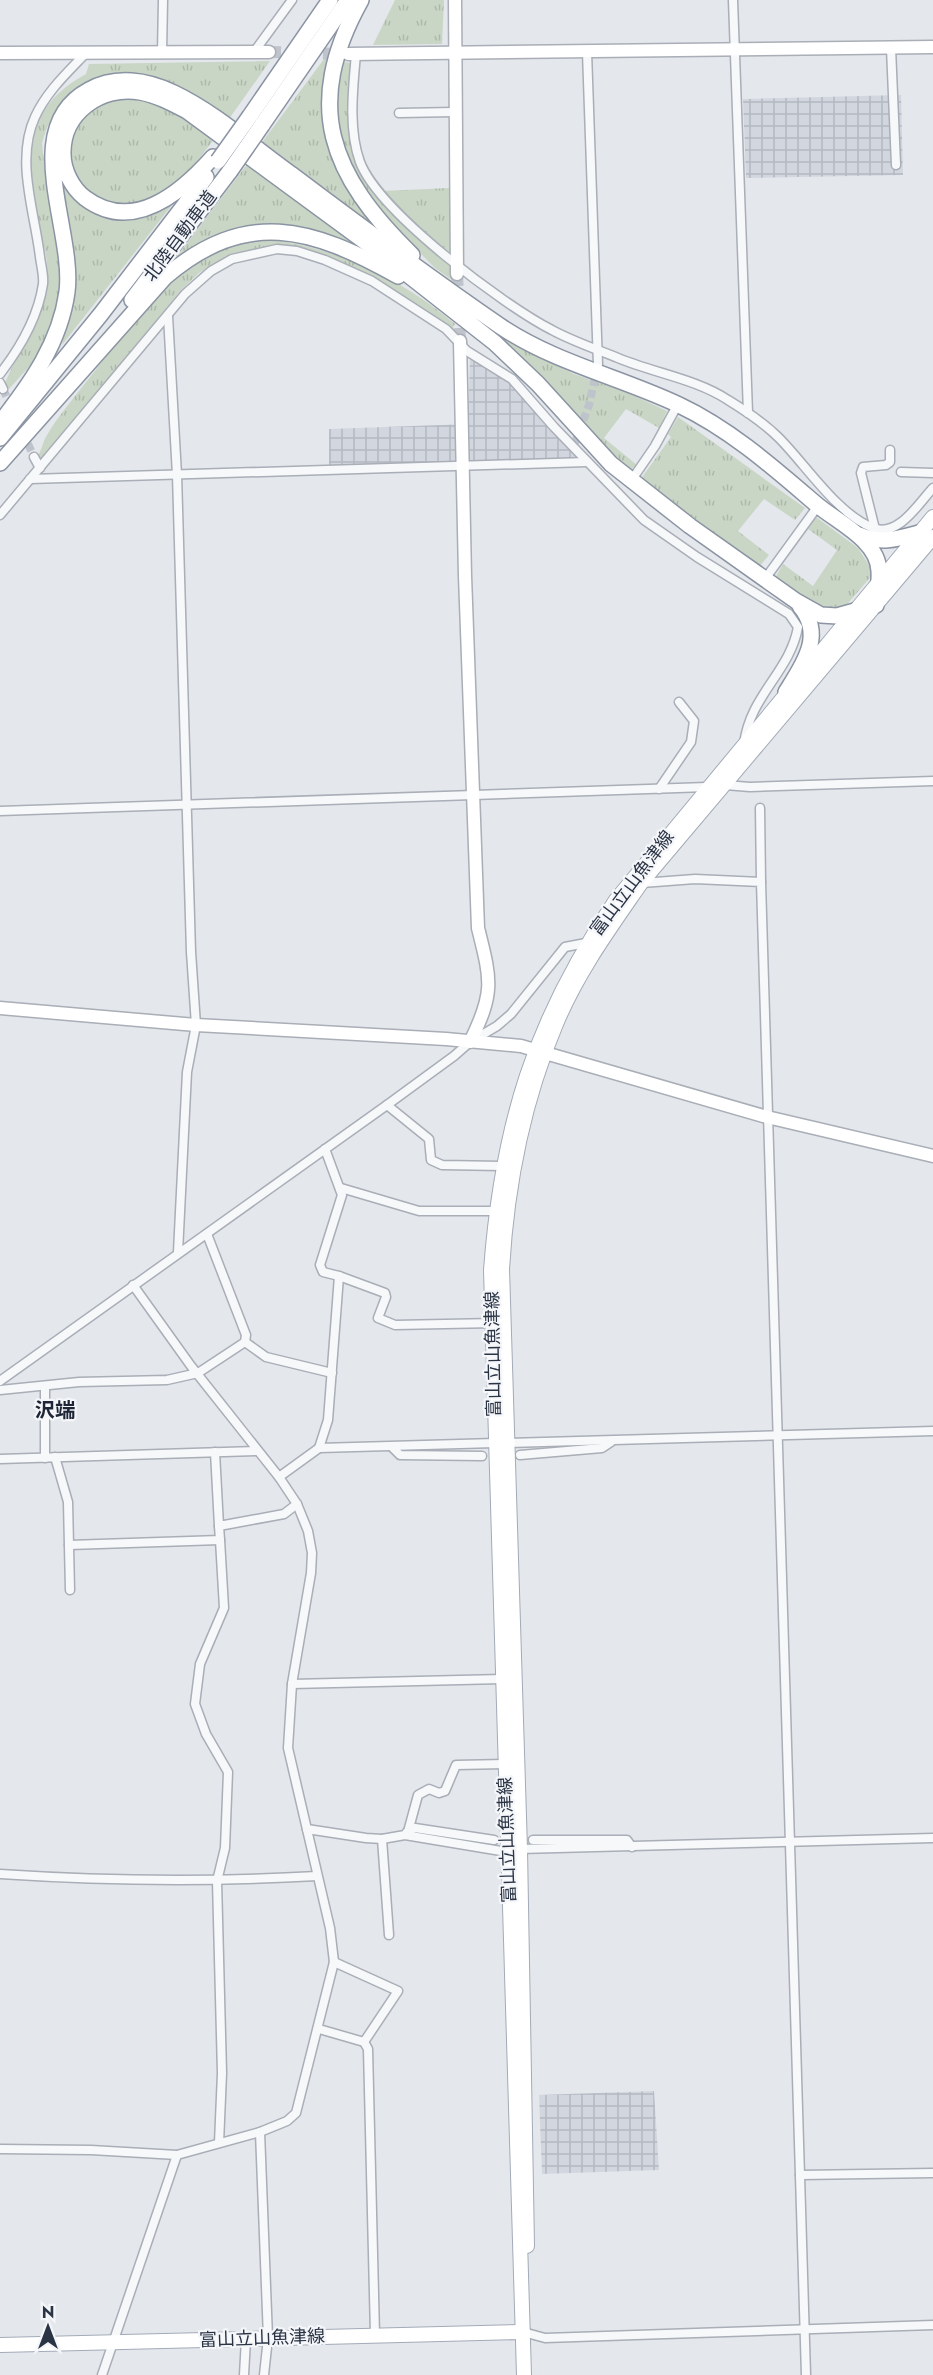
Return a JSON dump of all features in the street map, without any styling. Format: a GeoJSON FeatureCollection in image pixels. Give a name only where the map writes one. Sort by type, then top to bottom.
{"type":"FeatureCollection","features":[{"type":"Feature","properties":{"kind":"highway","name":"北陸自動車道"},"geometry":{"type":"LineString","coordinates":[[253,118],[328,0]]}},
{"type":"Feature","properties":{"kind":"highway","name":"北陸自動車道"},"geometry":{"type":"LineString","coordinates":[[0,438],[101,314],[348,0]]}},
{"type":"Feature","properties":{"kind":"highway"},"geometry":{"type":"LineString","coordinates":[[362,0],[341,42],[330,89],[330,124],[339,158],[356,192],[382,225],[413,256],[466,302]]}},
{"type":"Feature","properties":{"kind":"highway"},"geometry":{"type":"LineString","coordinates":[[0,423],[46,357],[64,307],[68,257],[52,165],[57,126],[78,97],[88,90],[114,81],[143,82],[158,86],[196,105],[466,302],[504,329],[544,351],[678,404],[714,424],[780,472],[818,506],[854,533],[877,558],[879,581],[876,605],[828,616],[796,601],[765,579],[631,481],[594,448],[518,363],[449,307],[208,125],[170,102],[139,92],[124,91],[95,98],[75,115],[68,128],[63,156],[65,170],[80,194],[105,209],[135,212],[148,209],[175,194],[220,163],[253,118]]}},
{"type":"Feature","properties":{"kind":"highway","name":"北陸自動車道"},"geometry":{"type":"LineString","coordinates":[[0,463],[113,323],[220,163]]}},
{"type":"Feature","properties":{"kind":"highway"},"geometry":{"type":"LineString","coordinates":[[0,463],[165,277],[183,261],[218,241],[253,232],[271,231],[316,240],[363,257],[449,307]]}},
{"type":"Feature","properties":{"kind":"highway"},"geometry":{"type":"LineString","coordinates":[[854,533],[878,541],[929,537]]}},
{"type":"Feature","properties":{"kind":"highway"},"geometry":{"type":"LineString","coordinates":[[786,692],[809,652],[812,639],[810,621],[796,601]]}},
{"type":"Feature","properties":{"kind":"main road","name":"富山立山魚津線"},"geometry":{"type":"LineString","coordinates":[[498,1323],[491,1270],[495,1211],[502,1166],[517,1103],[540,1051],[572,991],[634,883],[725,784],[876,605],[929,537],[933,517]]}},
{"type":"Feature","properties":{"kind":"main road","name":"富山立山魚津線"},"geometry":{"type":"LineString","coordinates":[[0,2345],[523,2332],[519,2293],[514,1851],[498,1323],[506,1215],[529,1097],[540,1051],[561,989],[586,943],[707,787],[852,612],[879,581],[929,537]]}},
{"type":"Feature","properties":{"kind":"main road","name":"富山立山魚津線"},"geometry":{"type":"LineString","coordinates":[[501,1443],[502,1679],[505,1764],[514,1851]]}},
{"type":"Feature","properties":{"kind":"main road"},"geometry":{"type":"LineString","coordinates":[[523,2332],[524,2375]]}},
{"type":"Feature","properties":{"kind":"street"},"geometry":{"type":"LineString","coordinates":[[162,53],[163,0]]}},
{"type":"Feature","properties":{"kind":"street"},"geometry":{"type":"LineString","coordinates":[[254,52],[292,0]]}},
{"type":"Feature","properties":{"kind":"street"},"geometry":{"type":"LineString","coordinates":[[455,0],[458,269]]}},
{"type":"Feature","properties":{"kind":"street"},"geometry":{"type":"LineString","coordinates":[[733,0],[748,413]]}},
{"type":"Feature","properties":{"kind":"street"},"geometry":{"type":"LineString","coordinates":[[933,47],[352,54],[355,143],[361,164],[382,196],[404,220],[458,269],[552,331],[716,392],[748,413],[778,437],[846,509],[874,529],[890,529],[905,519],[933,488]]}},
{"type":"Feature","properties":{"kind":"street"},"geometry":{"type":"LineString","coordinates":[[891,48],[896,165]]}},
{"type":"Feature","properties":{"kind":"street"},"geometry":{"type":"LineString","coordinates":[[0,53],[269,52]]}},
{"type":"Feature","properties":{"kind":"street"},"geometry":{"type":"LineString","coordinates":[[587,52],[598,365]]}},
{"type":"Feature","properties":{"kind":"street"},"geometry":{"type":"LineString","coordinates":[[0,374],[20,347],[34,315],[43,283],[28,184],[27,149],[34,119],[48,93],[86,53]]}},
{"type":"Feature","properties":{"kind":"street"},"geometry":{"type":"LineString","coordinates":[[399,113],[455,112]]}},
{"type":"Feature","properties":{"kind":"street"},"geometry":{"type":"LineString","coordinates":[[0,515],[185,294],[218,267],[253,253],[287,250],[325,260],[372,281],[446,329],[460,341],[467,351],[512,379],[587,462],[644,519],[697,557],[789,614],[798,627],[795,645],[750,716],[744,744]]}},
{"type":"Feature","properties":{"kind":"street"},"geometry":{"type":"LineString","coordinates":[[168,316],[177,475],[186,805],[196,1024],[187,1072],[178,1252]]}},
{"type":"Feature","properties":{"kind":"street"},"geometry":{"type":"LineString","coordinates":[[460,341],[462,465],[478,928],[490,983],[489,995],[470,1041]]}},
{"type":"Feature","properties":{"kind":"street"},"geometry":{"type":"LineString","coordinates":[[631,481],[655,446],[678,404]]}},
{"type":"Feature","properties":{"kind":"street"},"geometry":{"type":"LineString","coordinates":[[874,529],[861,473],[863,468],[886,465],[890,462],[890,450]]}},
{"type":"Feature","properties":{"kind":"street"},"geometry":{"type":"LineString","coordinates":[[34,457],[40,468]]}},
{"type":"Feature","properties":{"kind":"street"},"geometry":{"type":"LineString","coordinates":[[30,479],[587,462]]}},
{"type":"Feature","properties":{"kind":"street"},"geometry":{"type":"LineString","coordinates":[[901,472],[933,473]]}},
{"type":"Feature","properties":{"kind":"street"},"geometry":{"type":"LineString","coordinates":[[765,579],[818,506]]}},
{"type":"Feature","properties":{"kind":"street"},"geometry":{"type":"LineString","coordinates":[[659,789],[691,742],[694,721],[679,702]]}},
{"type":"Feature","properties":{"kind":"street"},"geometry":{"type":"LineString","coordinates":[[725,784],[750,787],[933,782]]}},
{"type":"Feature","properties":{"kind":"street"},"geometry":{"type":"LineString","coordinates":[[0,811],[474,797],[707,787]]}},
{"type":"Feature","properties":{"kind":"street"},"geometry":{"type":"LineString","coordinates":[[760,808],[767,1117],[806,2375]]}},
{"type":"Feature","properties":{"kind":"street"},"geometry":{"type":"LineString","coordinates":[[634,883],[695,879],[761,882]]}},
{"type":"Feature","properties":{"kind":"street"},"geometry":{"type":"LineString","coordinates":[[0,1381],[387,1105],[454,1056],[470,1041],[511,1014],[565,947],[586,943]]}},
{"type":"Feature","properties":{"kind":"street"},"geometry":{"type":"LineString","coordinates":[[0,1008],[196,1024],[470,1041],[540,1051],[767,1117],[933,1156]]}},
{"type":"Feature","properties":{"kind":"street"},"geometry":{"type":"LineString","coordinates":[[387,1105],[429,1139],[431,1160],[442,1165],[502,1166]]}},
{"type":"Feature","properties":{"kind":"street"},"geometry":{"type":"LineString","coordinates":[[325,1149],[342,1195],[320,1265],[323,1272],[385,1293],[386,1297],[378,1318],[395,1325],[498,1323]]}},
{"type":"Feature","properties":{"kind":"street"},"geometry":{"type":"LineString","coordinates":[[341,1188],[419,1211],[495,1211]]}},
{"type":"Feature","properties":{"kind":"street"},"geometry":{"type":"LineString","coordinates":[[0,1390],[79,1382],[167,1380],[198,1373],[245,1342],[246,1335],[207,1234]]}},
{"type":"Feature","properties":{"kind":"street"},"geometry":{"type":"LineString","coordinates":[[319,1448],[328,1420],[339,1276]]}},
{"type":"Feature","properties":{"kind":"street"},"geometry":{"type":"LineString","coordinates":[[0,2150],[91,2150],[177,2155],[260,2132],[287,2121],[296,2113],[319,2029],[334,1962],[330,1928],[288,1748],[292,1684],[312,1552],[308,1531],[297,1504],[279,1477],[133,1285]]}},
{"type":"Feature","properties":{"kind":"street"},"geometry":{"type":"LineString","coordinates":[[245,1342],[266,1357],[332,1373]]}},
{"type":"Feature","properties":{"kind":"street"},"geometry":{"type":"LineString","coordinates":[[45,1386],[45,1458]]}},
{"type":"Feature","properties":{"kind":"street"},"geometry":{"type":"LineString","coordinates":[[279,1477],[319,1448],[611,1442],[933,1431]]}},
{"type":"Feature","properties":{"kind":"street"},"geometry":{"type":"LineString","coordinates":[[520,1455],[602,1448],[611,1442]]}},
{"type":"Feature","properties":{"kind":"street"},"geometry":{"type":"LineString","coordinates":[[392,1447],[400,1455],[482,1456]]}},
{"type":"Feature","properties":{"kind":"street"},"geometry":{"type":"LineString","coordinates":[[0,1459],[257,1451]]}},
{"type":"Feature","properties":{"kind":"street"},"geometry":{"type":"LineString","coordinates":[[215,1452],[224,1608],[200,1664],[195,1704],[206,1734],[228,1772],[225,1848],[217,1881],[222,2073],[219,2143]]}},
{"type":"Feature","properties":{"kind":"street"},"geometry":{"type":"LineString","coordinates":[[55,1457],[68,1502],[70,1590]]}},
{"type":"Feature","properties":{"kind":"street"},"geometry":{"type":"LineString","coordinates":[[219,1526],[284,1514],[297,1504]]}},
{"type":"Feature","properties":{"kind":"street"},"geometry":{"type":"LineString","coordinates":[[69,1545],[219,1540]]}},
{"type":"Feature","properties":{"kind":"street"},"geometry":{"type":"LineString","coordinates":[[292,1684],[502,1679]]}},
{"type":"Feature","properties":{"kind":"street"},"geometry":{"type":"LineString","coordinates":[[407,1831],[418,1795],[429,1789],[439,1793],[445,1791],[456,1765],[505,1764]]}},
{"type":"Feature","properties":{"kind":"street"},"geometry":{"type":"LineString","coordinates":[[307,1829],[382,1839],[407,1831],[494,1840]]}},
{"type":"Feature","properties":{"kind":"street"},"geometry":{"type":"LineString","coordinates":[[407,1831],[514,1851],[933,1838]]}},
{"type":"Feature","properties":{"kind":"street"},"geometry":{"type":"LineString","coordinates":[[382,1839],[389,1935]]}},
{"type":"Feature","properties":{"kind":"street"},"geometry":{"type":"LineString","coordinates":[[533,1840],[627,1840],[632,1847]]}},
{"type":"Feature","properties":{"kind":"street"},"geometry":{"type":"LineString","coordinates":[[0,1874],[80,1879],[217,1881],[317,1876]]}},
{"type":"Feature","properties":{"kind":"street"},"geometry":{"type":"LineString","coordinates":[[334,1962],[398,1991],[364,2042]]}},
{"type":"Feature","properties":{"kind":"street"},"geometry":{"type":"LineString","coordinates":[[319,2029],[364,2042],[368,2049],[375,2335]]}},
{"type":"Feature","properties":{"kind":"street"},"geometry":{"type":"LineString","coordinates":[[260,2132],[268,2338],[264,2375]]}},
{"type":"Feature","properties":{"kind":"street"},"geometry":{"type":"LineString","coordinates":[[102,2375],[177,2155]]}},
{"type":"Feature","properties":{"kind":"street"},"geometry":{"type":"LineString","coordinates":[[800,2175],[933,2173]]}},
{"type":"Feature","properties":{"kind":"street"},"geometry":{"type":"LineString","coordinates":[[523,2332],[545,2338],[933,2325]]}},
{"type":"Feature","properties":{"kind":"street"},"geometry":{"type":"LineString","coordinates":[[244,2375],[246,2338]]}},
{"type":"Feature","properties":{"kind":"shaded area"},"geometry":{"type":"Polygon","coordinates":[[[901,95],[903,175],[746,178],[743,99],[901,95]]]}},
{"type":"Feature","properties":{"kind":"shaded area"},"geometry":{"type":"Polygon","coordinates":[[[470,356],[508,380],[578,459],[329,466],[329,429],[468,424],[470,356]]]}},
{"type":"Feature","properties":{"kind":"shaded area"},"geometry":{"type":"Polygon","coordinates":[[[654,2091],[659,2170],[542,2174],[539,2095],[654,2091]]]}},
{"type":"Feature","properties":{"kind":"green space"},"geometry":{"type":"Polygon","coordinates":[[[395,0],[444,0],[442,44],[373,45],[395,0]]]}},
{"type":"Feature","properties":{"kind":"green space"},"geometry":{"type":"Polygon","coordinates":[[[330,51],[327,68],[325,128],[388,240],[260,145],[330,51]]]}},
{"type":"Feature","properties":{"kind":"green space"},"geometry":{"type":"Polygon","coordinates":[[[270,61],[229,119],[180,88],[157,81],[95,81],[76,90],[60,106],[47,127],[42,143],[47,192],[61,273],[60,292],[55,312],[36,359],[9,389],[5,383],[34,324],[46,286],[47,262],[33,201],[30,158],[32,138],[39,120],[50,103],[65,88],[86,74],[89,64],[270,61]]]}},
{"type":"Feature","properties":{"kind":"green space"},"geometry":{"type":"Polygon","coordinates":[[[342,61],[353,64],[350,127],[352,143],[359,162],[379,196],[391,211],[451,263],[453,281],[435,268],[370,203],[340,144],[336,91],[342,61]]]}},
{"type":"Feature","properties":{"kind":"green space"},"geometry":{"type":"Polygon","coordinates":[[[122,98],[160,106],[215,138],[182,181],[135,208],[95,200],[71,173],[68,155],[78,121],[89,108],[122,98]]]}},
{"type":"Feature","properties":{"kind":"green space"},"geometry":{"type":"Polygon","coordinates":[[[248,163],[372,254],[317,236],[272,227],[250,228],[227,233],[175,259],[248,163]]]}},
{"type":"Feature","properties":{"kind":"green space"},"geometry":{"type":"Polygon","coordinates":[[[57,169],[63,182],[81,203],[104,216],[132,220],[149,216],[172,205],[62,345],[70,308],[57,169]]]}},
{"type":"Feature","properties":{"kind":"green space"},"geometry":{"type":"Polygon","coordinates":[[[450,188],[454,256],[402,214],[382,191],[450,188]]]}},
{"type":"Feature","properties":{"kind":"green space"},"geometry":{"type":"Polygon","coordinates":[[[270,239],[321,250],[368,268],[413,293],[455,324],[452,329],[386,285],[333,259],[290,251],[255,251],[224,258],[199,273],[180,291],[43,460],[38,456],[46,437],[63,411],[141,312],[167,284],[196,260],[213,251],[241,243],[270,239]]]}},
{"type":"Feature","properties":{"kind":"green space"},"geometry":{"type":"Polygon","coordinates":[[[498,337],[574,374],[628,393],[667,411],[659,428],[626,409],[604,438],[637,465],[630,470],[605,449],[498,337]]]}},
{"type":"Feature","properties":{"kind":"green space"},"geometry":{"type":"Polygon","coordinates":[[[678,417],[805,508],[795,520],[764,499],[738,531],[769,555],[760,566],[640,480],[671,437],[668,434],[678,417]]]}},
{"type":"Feature","properties":{"kind":"green space"},"geometry":{"type":"Polygon","coordinates":[[[816,517],[858,548],[874,573],[843,609],[827,613],[775,578],[783,564],[813,586],[837,550],[808,529],[816,517]]]}},
{"type":"Feature","properties":{"kind":"tunnel"},"geometry":{"type":"LineString","coordinates":[[269,52],[345,54]]}},
{"type":"Feature","properties":{"kind":"tunnel"},"geometry":{"type":"LineString","coordinates":[[457,274],[460,341]]}},
{"type":"Feature","properties":{"kind":"tunnel"},"geometry":{"type":"LineString","coordinates":[[575,443],[589,405],[597,369]]}},
{"type":"Feature","properties":{"kind":"tunnel"},"geometry":{"type":"LineString","coordinates":[[3,389],[34,457]]}},
{"type":"Feature","properties":{"kind":"district","name":"沢端"},"geometry":{"type":"Point","coordinates":[55,1410]}}]}
